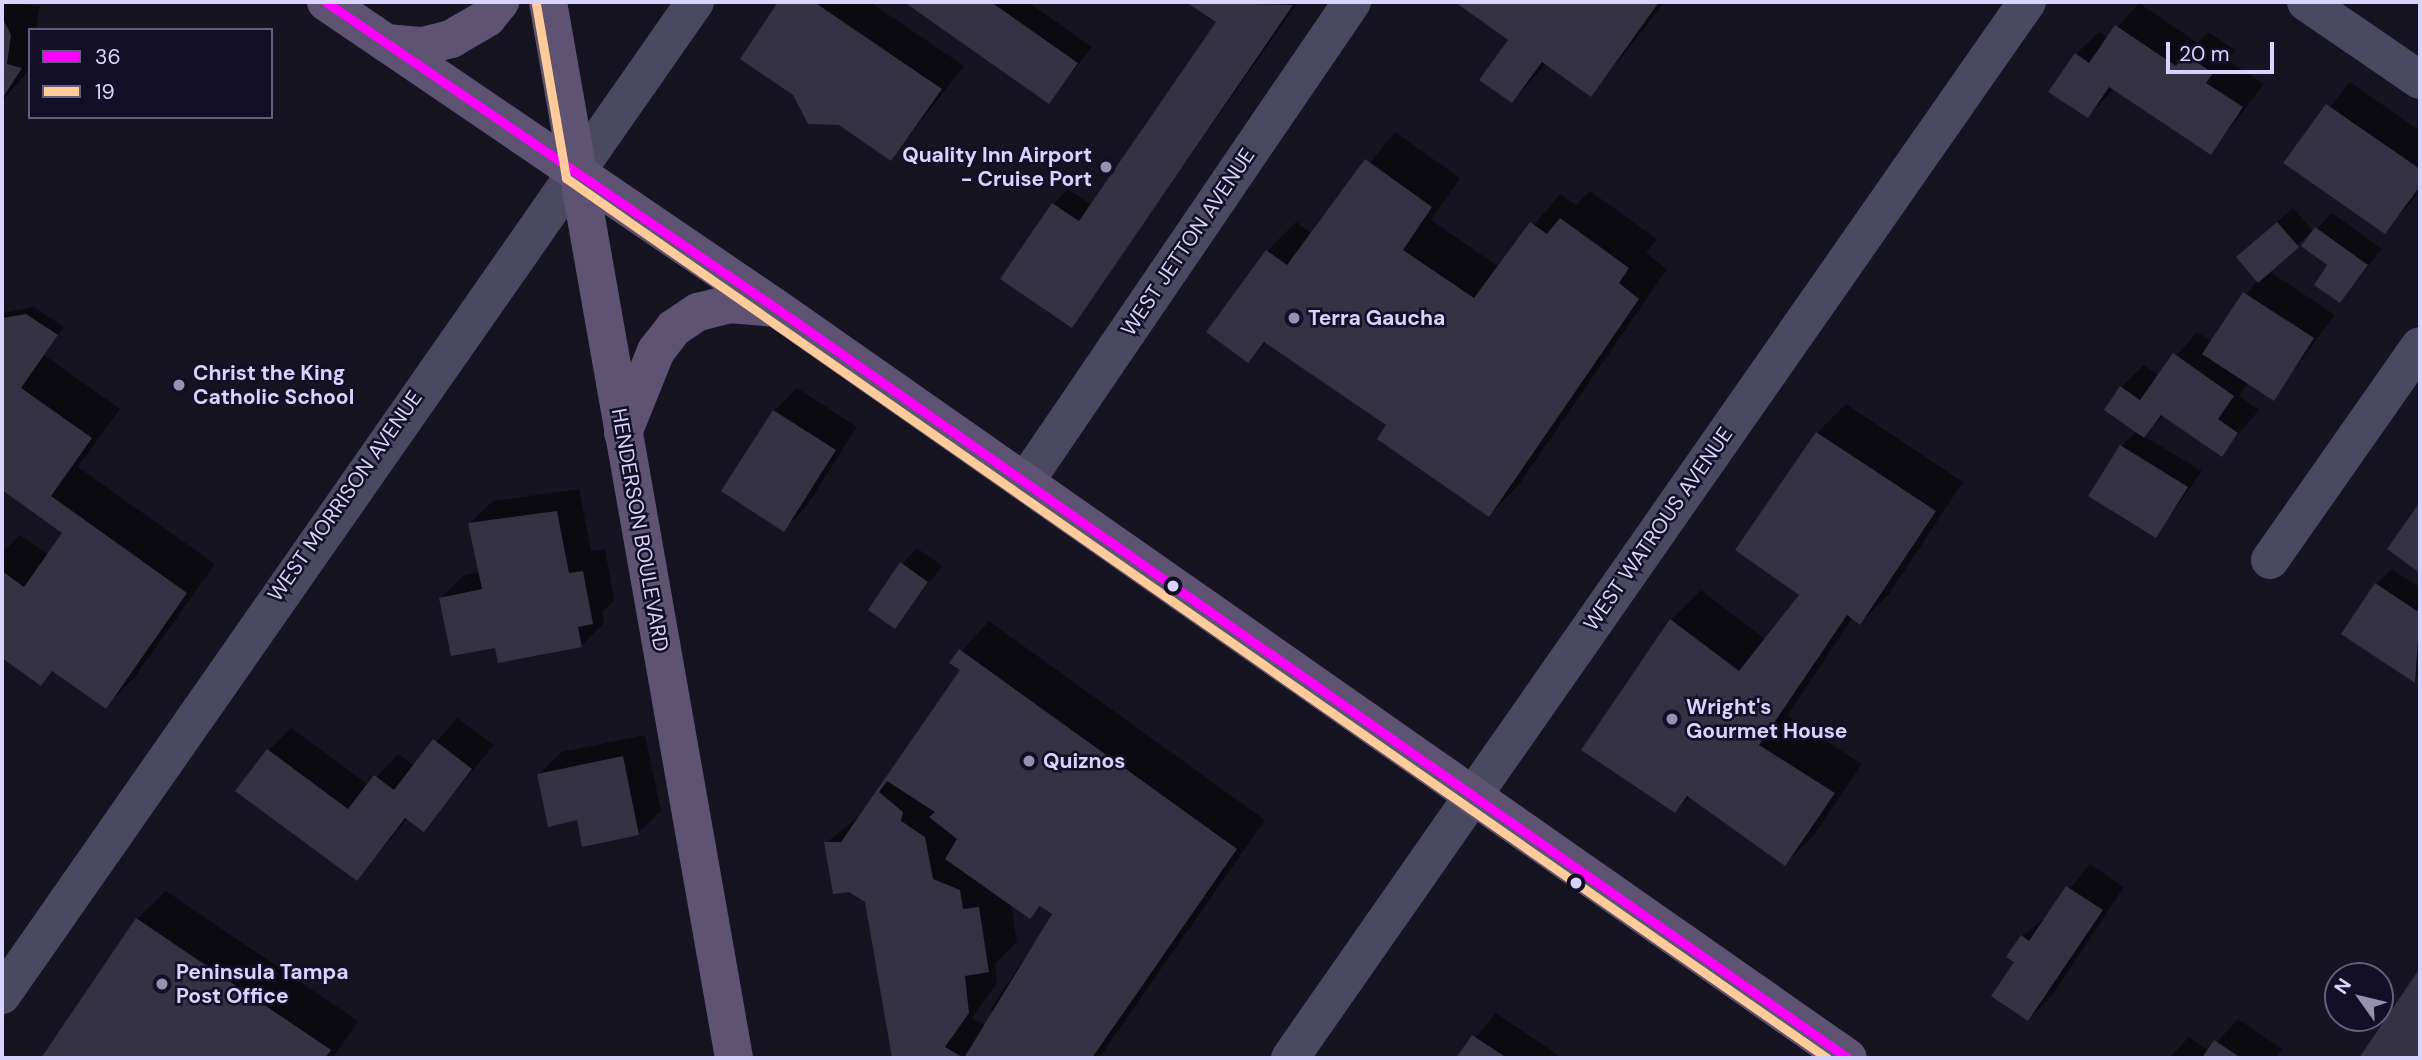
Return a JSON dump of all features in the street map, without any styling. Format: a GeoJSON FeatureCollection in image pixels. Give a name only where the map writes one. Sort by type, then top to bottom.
{"type":"FeatureCollection","features":[{"type":"Feature","properties":{"kind":"main road"},"geometry":{"type":"LineString","coordinates":[[326,2],[776,308],[1848,1058]]}},
{"type":"Feature","properties":{"kind":"main road"},"geometry":{"type":"LineString","coordinates":[[386,43],[423,46],[451,39],[487,18],[500,2]]}},
{"type":"Feature","properties":{"kind":"main road","name":"HENDERSON BOULEVARD"},"geometry":{"type":"LineString","coordinates":[[548,2],[574,169],[734,1058]]}},
{"type":"Feature","properties":{"kind":"main road"},"geometry":{"type":"LineString","coordinates":[[622,435],[656,351],[674,328],[698,312],[729,304],[776,308]]}},
{"type":"Feature","properties":{"kind":"street","name":"WEST JETTON AVENUE"},"geometry":{"type":"LineString","coordinates":[[1025,482],[1352,2]]}},
{"type":"Feature","properties":{"kind":"street","name":"WEST WATROUS AVENUE"},"geometry":{"type":"LineString","coordinates":[[1290,1058],[2027,2]]}},
{"type":"Feature","properties":{"kind":"street"},"geometry":{"type":"LineString","coordinates":[[2306,2],[2420,80]]}},
{"type":"Feature","properties":{"kind":"street","name":"WEST MORRISON AVENUE"},"geometry":{"type":"LineString","coordinates":[[2,995],[377,450],[574,169],[690,10]]}},
{"type":"Feature","properties":{"kind":"street"},"geometry":{"type":"LineString","coordinates":[[2270,560],[2420,346]]}},
{"type":"Feature","properties":{"kind":"building"},"geometry":{"type":"Polygon","coordinates":[[[778,2],[814,2],[942,89],[891,161],[839,125],[808,124],[793,95],[740,59],[778,2]]]}},
{"type":"Feature","properties":{"kind":"building"},"geometry":{"type":"Polygon","coordinates":[[[904,2],[991,2],[1078,63],[1049,104],[904,2]]]}},
{"type":"Feature","properties":{"kind":"building"},"geometry":{"type":"Polygon","coordinates":[[[1186,2],[1293,5],[1072,328],[1000,279],[1052,203],[1079,221],[1216,22],[1186,2]]]}},
{"type":"Feature","properties":{"kind":"building"},"geometry":{"type":"Polygon","coordinates":[[[1455,2],[1659,2],[1591,97],[1542,62],[1512,103],[1479,80],[1508,40],[1455,2]]]}},
{"type":"Feature","properties":{"kind":"building"},"geometry":{"type":"Polygon","coordinates":[[[2,17],[11,35],[7,64],[22,68],[2,99],[2,17]]]}},
{"type":"Feature","properties":{"kind":"building"},"geometry":{"type":"Polygon","coordinates":[[[2115,25],[2176,66],[2184,54],[2213,73],[2206,83],[2243,107],[2211,155],[2109,87],[2088,118],[2048,92],[2075,53],[2089,63],[2115,25]]]}},
{"type":"Feature","properties":{"kind":"building"},"geometry":{"type":"Polygon","coordinates":[[[2326,104],[2420,169],[2420,186],[2385,234],[2283,163],[2326,104]]]}},
{"type":"Feature","properties":{"kind":"building"},"geometry":{"type":"Polygon","coordinates":[[[1365,159],[1432,207],[1403,250],[1474,298],[1530,222],[1547,234],[1560,218],[1629,268],[1619,283],[1639,299],[1489,517],[1377,439],[1386,425],[1264,342],[1248,363],[1206,332],[1266,250],[1287,265],[1365,159]]]}},
{"type":"Feature","properties":{"kind":"building"},"geometry":{"type":"Polygon","coordinates":[[[2277,222],[2299,247],[2258,283],[2236,257],[2277,222]]]}},
{"type":"Feature","properties":{"kind":"building"},"geometry":{"type":"Polygon","coordinates":[[[2315,227],[2368,265],[2340,303],[2314,285],[2327,265],[2301,246],[2315,227]]]}},
{"type":"Feature","properties":{"kind":"building"},"geometry":{"type":"Polygon","coordinates":[[[2243,292],[2314,338],[2274,401],[2202,354],[2243,292]]]}},
{"type":"Feature","properties":{"kind":"building"},"geometry":{"type":"Polygon","coordinates":[[[26,314],[58,335],[21,388],[92,438],[51,496],[187,593],[106,709],[52,671],[41,686],[2,658],[2,571],[24,587],[62,533],[2,490],[2,318],[26,314]]]}},
{"type":"Feature","properties":{"kind":"building"},"geometry":{"type":"Polygon","coordinates":[[[2173,353],[2234,396],[2218,419],[2238,433],[2222,457],[2161,415],[2144,438],[2104,410],[2120,386],[2140,400],[2173,353]]]}},
{"type":"Feature","properties":{"kind":"building"},"geometry":{"type":"Polygon","coordinates":[[[773,410],[836,450],[784,532],[721,491],[773,410]]]}},
{"type":"Feature","properties":{"kind":"building"},"geometry":{"type":"Polygon","coordinates":[[[1816,432],[1936,511],[1860,625],[1847,615],[1759,745],[1835,793],[1785,866],[1687,796],[1675,813],[1581,750],[1670,619],[1739,671],[1799,595],[1735,550],[1816,432]]]}},
{"type":"Feature","properties":{"kind":"building"},"geometry":{"type":"Polygon","coordinates":[[[2120,445],[2188,487],[2156,538],[2088,496],[2120,445]]]}},
{"type":"Feature","properties":{"kind":"building"},"geometry":{"type":"Polygon","coordinates":[[[2420,502],[2420,573],[2387,549],[2420,502]]]}},
{"type":"Feature","properties":{"kind":"building"},"geometry":{"type":"Polygon","coordinates":[[[557,511],[569,573],[583,571],[593,624],[578,627],[582,647],[498,663],[495,648],[451,656],[439,598],[482,589],[468,523],[557,511]]]}},
{"type":"Feature","properties":{"kind":"building"},"geometry":{"type":"Polygon","coordinates":[[[900,562],[928,582],[895,629],[868,610],[900,562]]]}},
{"type":"Feature","properties":{"kind":"building"},"geometry":{"type":"Polygon","coordinates":[[[2375,583],[2420,613],[2415,683],[2341,634],[2375,583]]]}},
{"type":"Feature","properties":{"kind":"building"},"geometry":{"type":"Polygon","coordinates":[[[959,649],[1237,849],[1092,1058],[964,1058],[892,1058],[865,902],[849,892],[833,894],[824,842],[841,842],[960,670],[949,663],[959,649]],[[887,781],[879,792],[903,812],[901,821],[925,837],[933,879],[960,890],[963,909],[979,907],[989,972],[965,976],[969,1013],[945,1047],[964,1058],[1052,914],[1040,906],[1030,919],[945,859],[957,839],[929,817],[935,812],[887,781]]]}},
{"type":"Feature","properties":{"kind":"building"},"geometry":{"type":"Polygon","coordinates":[[[433,739],[472,769],[424,832],[405,818],[357,881],[235,791],[267,749],[348,809],[374,775],[394,790],[433,739]]]}},
{"type":"Feature","properties":{"kind":"building"},"geometry":{"type":"Polygon","coordinates":[[[623,756],[639,835],[582,847],[577,820],[548,827],[537,774],[623,756]]]}},
{"type":"Feature","properties":{"kind":"building"},"geometry":{"type":"Polygon","coordinates":[[[2066,886],[2103,910],[2028,1021],[1991,996],[2014,962],[2006,957],[2021,935],[2029,941],[2066,886]]]}},
{"type":"Feature","properties":{"kind":"building","name":"Peninsula Tampa Post Office"},"geometry":{"type":"Polygon","coordinates":[[[136,918],[331,1050],[325,1058],[41,1058],[136,918]]]}},
{"type":"Feature","properties":{"kind":"building"},"geometry":{"type":"Polygon","coordinates":[[[2420,968],[2420,1058],[2359,1058],[2377,1032],[2394,1032],[2394,1006],[2420,968]]]}},
{"type":"Feature","properties":{"kind":"building"},"geometry":{"type":"Polygon","coordinates":[[[1472,1035],[1507,1058],[1456,1058],[1472,1035]]]}},
{"type":"Feature","properties":{"kind":"building"},"geometry":{"type":"Polygon","coordinates":[[[2214,1040],[2241,1058],[2202,1058],[2214,1040]]]}},
{"type":"Feature","properties":{"kind":"transit line","name":"36"},"geometry":{"type":"LineString","coordinates":[[326,2],[776,308],[1848,1058]]}},
{"type":"Feature","properties":{"kind":"transit line","name":"19"},"geometry":{"type":"LineString","coordinates":[[536,4],[566,178],[1827,1058]]}},
{"type":"Feature","properties":{"kind":"place","name":"Quality Inn Airport - Cruise Port"},"geometry":{"type":"Point","coordinates":[1106,167]}},
{"type":"Feature","properties":{"kind":"place","name":"Terra Gaucha"},"geometry":{"type":"Point","coordinates":[1294,318]}},
{"type":"Feature","properties":{"kind":"place","name":"Christ the King Catholic School"},"geometry":{"type":"Point","coordinates":[179,385]}},
{"type":"Feature","properties":{"kind":"place","name":"Wright's Gourmet House"},"geometry":{"type":"Point","coordinates":[1672,719]}},
{"type":"Feature","properties":{"kind":"place","name":"Quiznos"},"geometry":{"type":"Point","coordinates":[1029,761]}},
{"type":"Feature","properties":{"kind":"place","name":"Peninsula Tampa Post Office"},"geometry":{"type":"Point","coordinates":[162,984]}}]}
